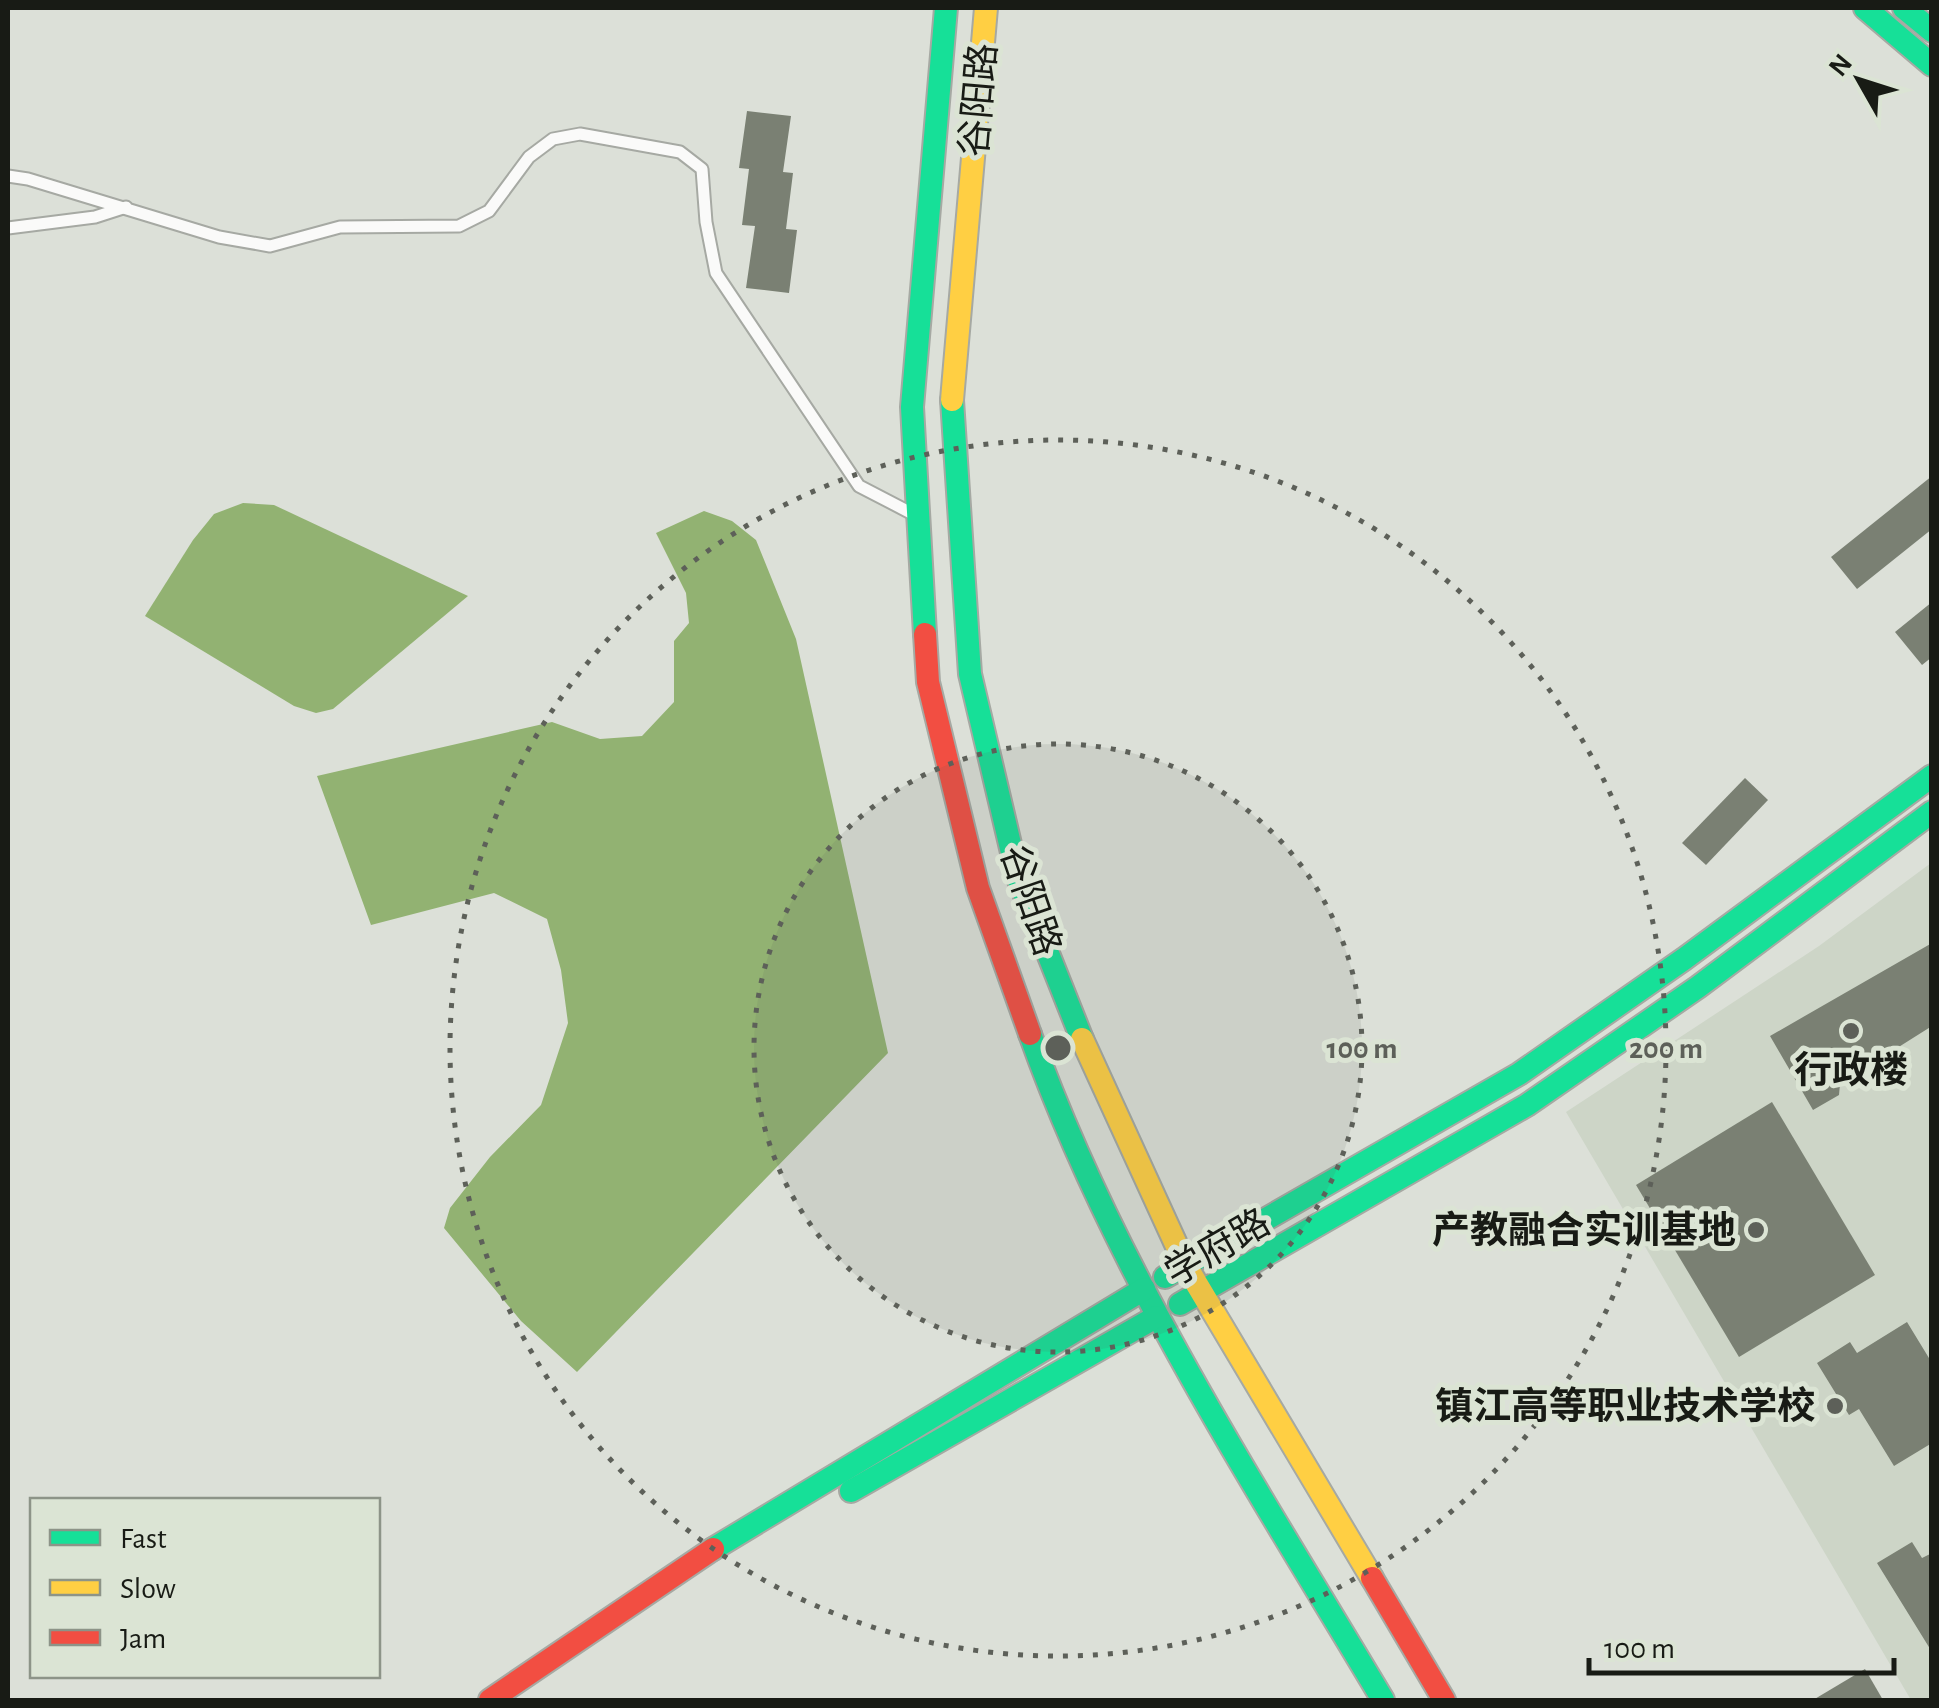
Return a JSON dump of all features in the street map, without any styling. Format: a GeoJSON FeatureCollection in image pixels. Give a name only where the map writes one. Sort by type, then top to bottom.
{"type":"FeatureCollection","features":[{"type":"Feature","properties":{"kind":"main road","name":"谷阳路"},"geometry":{"type":"LineString","coordinates":[[946,8],[912,408],[928,682],[978,888],[1047,1082],[1156,1317],[1384,1700]]}},
{"type":"Feature","properties":{"kind":"main road","name":"谷阳路"},"geometry":{"type":"LineString","coordinates":[[986,8],[951,409],[970,674],[1018,878],[1090,1058],[1186,1266],[1444,1700]]}},
{"type":"Feature","properties":{"kind":"main road"},"geometry":{"type":"LineString","coordinates":[[1865,8],[1932,65]]}},
{"type":"Feature","properties":{"kind":"main road"},"geometry":{"type":"LineString","coordinates":[[1904,8],[1932,31]]}},
{"type":"Feature","properties":{"kind":"main road","name":"学府路"},"geometry":{"type":"LineString","coordinates":[[490,1700],[680,1569],[1144,1289],[1518,1074],[1684,959],[1932,776]]}},
{"type":"Feature","properties":{"kind":"main road","name":"学府路"},"geometry":{"type":"LineString","coordinates":[[523,1700],[695,1580],[1527,1105],[1698,987],[1932,812]]}},
{"type":"Feature","properties":{"kind":"lane"},"geometry":{"type":"LineString","coordinates":[[8,176],[220,237],[270,246],[340,228],[458,226],[490,211],[528,157],[552,140],[580,134],[680,152],[702,168],[706,222],[716,272],[859,486],[918,516]]}},
{"type":"Feature","properties":{"kind":"lane"},"geometry":{"type":"LineString","coordinates":[[8,228],[95,217],[126,207]]}},
{"type":"Feature","properties":{"kind":"shaded area"},"geometry":{"type":"Polygon","coordinates":[[[243,503],[274,505],[468,596],[333,709],[316,713],[294,706],[145,616],[214,514],[243,503]]]}},
{"type":"Feature","properties":{"kind":"shaded area"},"geometry":{"type":"Polygon","coordinates":[[[704,511],[732,521],[756,540],[796,639],[888,1053],[577,1372],[521,1321],[444,1228],[450,1208],[490,1157],[541,1105],[568,1023],[561,970],[547,919],[494,893],[371,925],[317,776],[552,722],[600,739],[642,736],[674,702],[674,641],[689,623],[686,593],[656,533],[704,511]]]}},
{"type":"Feature","properties":{"kind":"shaded area","name":"镇江高等职业技术学校"},"geometry":{"type":"Polygon","coordinates":[[[1931,863],[1931,1700],[1911,1700],[1566,1112],[1819,946],[1931,863]]]}},
{"type":"Feature","properties":{"kind":"building"},"geometry":{"type":"Polygon","coordinates":[[[747,111],[791,116],[783,172],[793,173],[786,229],[797,230],[789,293],[746,288],[755,226],[742,225],[749,169],[739,168],[747,111]]]}},
{"type":"Feature","properties":{"kind":"building"},"geometry":{"type":"Polygon","coordinates":[[[1932,476],[1932,529],[1857,589],[1831,557],[1932,476]]]}},
{"type":"Feature","properties":{"kind":"building"},"geometry":{"type":"Polygon","coordinates":[[[1932,602],[1932,657],[1922,665],[1895,632],[1932,602]]]}},
{"type":"Feature","properties":{"kind":"building"},"geometry":{"type":"Polygon","coordinates":[[[1745,778],[1768,800],[1706,865],[1682,843],[1745,778]]]}},
{"type":"Feature","properties":{"kind":"building","name":"行政楼"},"geometry":{"type":"Polygon","coordinates":[[[1932,943],[1932,1026],[1840,1084],[1839,1095],[1813,1110],[1770,1036],[1932,943]]]}},
{"type":"Feature","properties":{"kind":"building","name":"产教融合实训基地"},"geometry":{"type":"Polygon","coordinates":[[[1772,1102],[1875,1275],[1739,1357],[1636,1185],[1772,1102]]]}},
{"type":"Feature","properties":{"kind":"building"},"geometry":{"type":"Polygon","coordinates":[[[1907,1322],[1932,1363],[1932,1443],[1894,1466],[1859,1409],[1849,1415],[1817,1363],[1850,1342],[1857,1353],[1907,1322]]]}},
{"type":"Feature","properties":{"kind":"building"},"geometry":{"type":"Polygon","coordinates":[[[1912,1542],[1922,1558],[1932,1553],[1932,1652],[1877,1563],[1912,1542]]]}},
{"type":"Feature","properties":{"kind":"building"},"geometry":{"type":"Polygon","coordinates":[[[1865,1669],[1883,1700],[1813,1700],[1865,1669]]]}},
{"type":"Feature","properties":{"kind":"traffic: fast"},"geometry":{"type":"LineString","coordinates":[[925,634],[912,407],[946,8]]}},
{"type":"Feature","properties":{"kind":"traffic: fast"},"geometry":{"type":"LineString","coordinates":[[1865,8],[1932,65]]}},
{"type":"Feature","properties":{"kind":"traffic: fast"},"geometry":{"type":"LineString","coordinates":[[1904,8],[1932,31]]}},
{"type":"Feature","properties":{"kind":"traffic: fast"},"geometry":{"type":"LineString","coordinates":[[952,400],[970,674],[1018,878],[1082,1039]]}},
{"type":"Feature","properties":{"kind":"traffic: fast"},"geometry":{"type":"LineString","coordinates":[[1165,1277],[1519,1074],[1684,959],[1932,776]]}},
{"type":"Feature","properties":{"kind":"traffic: fast"},"geometry":{"type":"LineString","coordinates":[[1180,1304],[1527,1105],[1698,987],[1932,812]]}},
{"type":"Feature","properties":{"kind":"traffic: fast"},"geometry":{"type":"LineString","coordinates":[[1030,1034],[1064,1122],[1145,1292],[1237,1457],[1383,1700]]}},
{"type":"Feature","properties":{"kind":"traffic: fast"},"geometry":{"type":"LineString","coordinates":[[713,1549],[1144,1289]]}},
{"type":"Feature","properties":{"kind":"traffic: fast"},"geometry":{"type":"LineString","coordinates":[[851,1491],[1156,1317]]}},
{"type":"Feature","properties":{"kind":"traffic: slow"},"geometry":{"type":"LineString","coordinates":[[952,400],[986,8]]}},
{"type":"Feature","properties":{"kind":"traffic: slow"},"geometry":{"type":"LineString","coordinates":[[1082,1039],[1186,1266],[1372,1578]]}},
{"type":"Feature","properties":{"kind":"traffic: jam"},"geometry":{"type":"LineString","coordinates":[[925,634],[928,682],[978,888],[1030,1034]]}},
{"type":"Feature","properties":{"kind":"traffic: jam"},"geometry":{"type":"LineString","coordinates":[[490,1700],[713,1549]]}},
{"type":"Feature","properties":{"kind":"traffic: jam"},"geometry":{"type":"LineString","coordinates":[[1372,1578],[1444,1700]]}},
{"type":"Feature","properties":{"kind":"place","name":"行政楼"},"geometry":{"type":"Point","coordinates":[1851,1031]}},
{"type":"Feature","properties":{"kind":"place","name":"产教融合实训基地"},"geometry":{"type":"Point","coordinates":[1756,1230]}},
{"type":"Feature","properties":{"kind":"place","name":"镇江高等职业技术学校"},"geometry":{"type":"Point","coordinates":[1835,1406]}}]}
